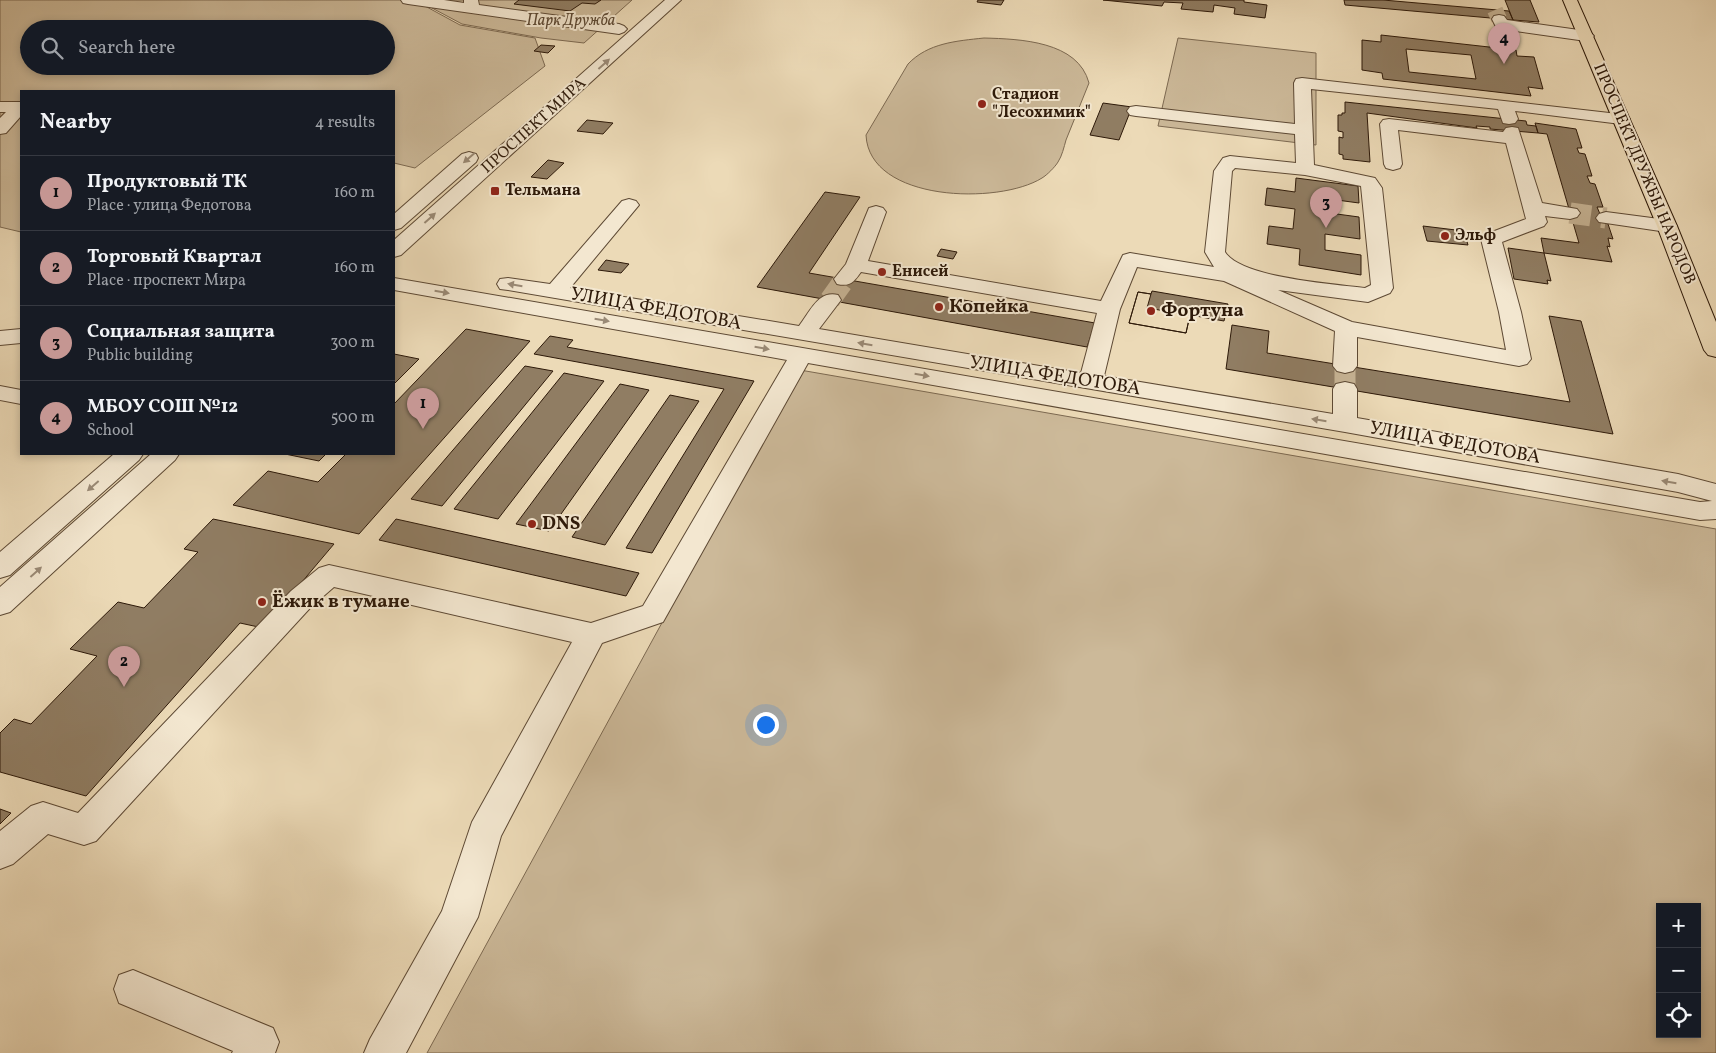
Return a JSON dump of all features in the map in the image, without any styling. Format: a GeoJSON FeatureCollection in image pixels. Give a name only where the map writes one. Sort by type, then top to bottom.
{"type":"FeatureCollection","features":[{"type":"Feature","properties":{"kind":"main road","name":"ПРОСПЕКТ ДРУЖБЫ НАРОДОВ"},"geometry":{"type":"LineString","coordinates":[[1570,0],[1667,226],[1716,350]]}},
{"type":"Feature","properties":{"kind":"street"},"geometry":{"type":"LineString","coordinates":[[408,0],[472,4],[619,28]]}},
{"type":"Feature","properties":{"kind":"street","name":"ПРОСПЕКТ МИРА"},"geometry":{"type":"LineString","coordinates":[[581,61],[652,0]]}},
{"type":"Feature","properties":{"kind":"street","name":"ПРОСПЕКТ МИРА"},"geometry":{"type":"LineString","coordinates":[[395,250],[674,0]]}},
{"type":"Feature","properties":{"kind":"street"},"geometry":{"type":"LineString","coordinates":[[1496,11],[1501,24],[1586,36]]}},
{"type":"Feature","properties":{"kind":"street"},"geometry":{"type":"LineString","coordinates":[[1305,169],[1302,83],[1316,78],[1510,124]]}},
{"type":"Feature","properties":{"kind":"street"},"geometry":{"type":"LineString","coordinates":[[0,107],[20,107],[0,128]]}},
{"type":"Feature","properties":{"kind":"street"},"geometry":{"type":"LineString","coordinates":[[1136,111],[1304,130]]}},
{"type":"Feature","properties":{"kind":"street"},"geometry":{"type":"LineString","coordinates":[[1393,164],[1389,124],[1510,124],[1621,119]]}},
{"type":"Feature","properties":{"kind":"street"},"geometry":{"type":"LineString","coordinates":[[1091,382],[1109,309],[1130,259],[1229,276],[1346,328],[1519,359],[1510,312],[1491,239],[1537,222],[1510,124]]}},
{"type":"Feature","properties":{"kind":"street","name":"ПРОСПЕКТ МИРА"},"geometry":{"type":"LineString","coordinates":[[395,223],[484,145]]}},
{"type":"Feature","properties":{"kind":"street"},"geometry":{"type":"LineString","coordinates":[[1230,162],[1305,169],[1368,182],[1372,188],[1382,288],[1368,295],[1269,282],[1222,264],[1215,252],[1223,171],[1230,162]]}},
{"type":"Feature","properties":{"kind":"street"},"geometry":{"type":"LineString","coordinates":[[555,292],[629,205]]}},
{"type":"Feature","properties":{"kind":"street"},"geometry":{"type":"LineString","coordinates":[[1533,208],[1570,213]]}},
{"type":"Feature","properties":{"kind":"street"},"geometry":{"type":"LineString","coordinates":[[876,212],[851,272],[1109,309]]}},
{"type":"Feature","properties":{"kind":"street"},"geometry":{"type":"LineString","coordinates":[[1606,218],[1667,226]]}},
{"type":"Feature","properties":{"kind":"street","name":"УЛИЦА ФЕДОТОВА"},"geometry":{"type":"LineString","coordinates":[[395,265],[555,292],[803,344],[1091,382],[1345,424],[1678,483],[1716,493]]}},
{"type":"Feature","properties":{"kind":"street"},"geometry":{"type":"LineString","coordinates":[[395,284],[803,344],[1700,511],[1716,510]]}},
{"type":"Feature","properties":{"kind":"street"},"geometry":{"type":"LineString","coordinates":[[0,853],[43,817],[84,830],[301,599],[329,575],[591,635],[653,614],[803,344],[830,300]]}},
{"type":"Feature","properties":{"kind":"street"},"geometry":{"type":"LineString","coordinates":[[1345,424],[1346,328]]}},
{"type":"Feature","properties":{"kind":"street"},"geometry":{"type":"LineString","coordinates":[[0,338],[20,336]]}},
{"type":"Feature","properties":{"kind":"street"},"geometry":{"type":"LineString","coordinates":[[0,392],[20,397]]}},
{"type":"Feature","properties":{"kind":"street"},"geometry":{"type":"LineString","coordinates":[[0,568],[129,455]]}},
{"type":"Feature","properties":{"kind":"street"},"geometry":{"type":"LineString","coordinates":[[0,604],[165,455]]}},
{"type":"Feature","properties":{"kind":"street"},"geometry":{"type":"LineString","coordinates":[[384,1053],[459,917],[484,833],[591,635]]}},
{"type":"Feature","properties":{"kind":"street"},"geometry":{"type":"LineString","coordinates":[[133,989],[259,1042],[252,1053]]}},
{"type":"Feature","properties":{"kind":"green space"},"geometry":{"type":"Polygon","coordinates":[[[0,0],[414,0],[460,25],[535,38],[545,66],[415,168],[395,163],[395,90],[20,90],[20,232],[0,227],[0,0]]]}},
{"type":"Feature","properties":{"kind":"green space","name":"Парк Дружба"},"geometry":{"type":"Polygon","coordinates":[[[417,0],[632,0],[584,43],[541,38],[462,24],[417,0]]]}},
{"type":"Feature","properties":{"kind":"green space","name":"Стадион \"Лесохимик\""},"geometry":{"type":"Polygon","coordinates":[[[984,38],[1046,45],[1073,58],[1083,69],[1089,83],[1057,164],[1042,178],[1022,187],[997,192],[968,194],[939,192],[912,185],[889,174],[873,157],[866,135],[908,64],[924,51],[933,47],[984,38]]]}},
{"type":"Feature","properties":{"kind":"green space"},"geometry":{"type":"Polygon","coordinates":[[[1178,38],[1316,53],[1316,145],[1158,126],[1178,38]]]}},
{"type":"Feature","properties":{"kind":"green space"},"geometry":{"type":"Polygon","coordinates":[[[800,370],[1716,529],[1716,1053],[427,1053],[800,370]]]}},
{"type":"Feature","properties":{"kind":"building"},"geometry":{"type":"Polygon","coordinates":[[[519,0],[601,0],[595,4],[582,3],[570,11],[514,4],[519,0]]]}},
{"type":"Feature","properties":{"kind":"building"},"geometry":{"type":"Polygon","coordinates":[[[978,0],[1004,0],[1001,5],[977,2],[978,0]]]}},
{"type":"Feature","properties":{"kind":"building"},"geometry":{"type":"Polygon","coordinates":[[[1103,0],[1244,0],[1244,2],[1267,5],[1265,18],[1234,14],[1235,8],[1214,5],[1213,12],[1181,9],[1183,3],[1164,2],[1162,6],[1103,0]]]}},
{"type":"Feature","properties":{"kind":"building"},"geometry":{"type":"Polygon","coordinates":[[[1344,0],[1383,0],[1509,11],[1513,20],[1345,5],[1344,0]]]}},
{"type":"Feature","properties":{"kind":"building"},"geometry":{"type":"Polygon","coordinates":[[[1505,0],[1530,0],[1539,22],[1513,20],[1505,0]]]}},
{"type":"Feature","properties":{"kind":"building"},"geometry":{"type":"Polygon","coordinates":[[[1381,35],[1516,50],[1517,56],[1534,57],[1543,89],[1528,87],[1531,96],[1383,79],[1382,73],[1362,70],[1362,40],[1381,42],[1381,35]],[[1406,49],[1409,72],[1476,79],[1471,55],[1406,49]]]}},
{"type":"Feature","properties":{"kind":"building"},"geometry":{"type":"Polygon","coordinates":[[[541,45],[555,46],[548,53],[534,51],[541,45]]]}},
{"type":"Feature","properties":{"kind":"building"},"geometry":{"type":"Polygon","coordinates":[[[1345,102],[1526,121],[1527,125],[1536,126],[1538,133],[1476,126],[1477,128],[1367,113],[1370,162],[1343,159],[1343,155],[1339,154],[1339,137],[1343,138],[1343,132],[1338,131],[1338,115],[1345,113],[1345,102]]]}},
{"type":"Feature","properties":{"kind":"building"},"geometry":{"type":"Polygon","coordinates":[[[1103,103],[1132,107],[1119,140],[1090,135],[1103,103]]]}},
{"type":"Feature","properties":{"kind":"building"},"geometry":{"type":"Polygon","coordinates":[[[587,120],[613,123],[603,134],[577,131],[587,120]]]}},
{"type":"Feature","properties":{"kind":"building"},"geometry":{"type":"Polygon","coordinates":[[[1535,123],[1576,129],[1582,148],[1577,148],[1579,153],[1585,154],[1592,176],[1587,176],[1590,183],[1595,184],[1603,207],[1597,207],[1600,214],[1605,215],[1613,239],[1608,238],[1610,247],[1607,246],[1612,262],[1544,253],[1541,238],[1579,243],[1547,134],[1538,133],[1535,123]]]}},
{"type":"Feature","properties":{"kind":"building"},"geometry":{"type":"Polygon","coordinates":[[[548,160],[564,163],[547,179],[531,177],[548,160]]]}},
{"type":"Feature","properties":{"kind":"building"},"geometry":{"type":"Polygon","coordinates":[[[1296,178],[1358,186],[1359,203],[1322,198],[1322,212],[1359,217],[1360,239],[1325,234],[1325,250],[1361,255],[1361,275],[1299,265],[1300,249],[1267,244],[1269,226],[1293,229],[1295,209],[1265,205],[1267,188],[1295,192],[1296,178]]]}},
{"type":"Feature","properties":{"kind":"building"},"geometry":{"type":"Polygon","coordinates":[[[825,192],[860,197],[809,273],[1095,323],[1087,347],[757,287],[825,192]]]}},
{"type":"Feature","properties":{"kind":"building","name":"Эльф"},"geometry":{"type":"Polygon","coordinates":[[[1423,226],[1464,231],[1468,245],[1427,241],[1423,226]]]}},
{"type":"Feature","properties":{"kind":"building"},"geometry":{"type":"Polygon","coordinates":[[[1508,248],[1544,253],[1551,281],[1547,280],[1548,284],[1514,279],[1508,248]]]}},
{"type":"Feature","properties":{"kind":"building"},"geometry":{"type":"Polygon","coordinates":[[[941,249],[957,252],[953,259],[937,256],[941,249]]]}},
{"type":"Feature","properties":{"kind":"building"},"geometry":{"type":"Polygon","coordinates":[[[606,260],[629,264],[621,273],[598,270],[606,260]]]}},
{"type":"Feature","properties":{"kind":"building"},"geometry":{"type":"Polygon","coordinates":[[[1152,291],[1228,304],[1224,321],[1190,315],[1186,333],[1129,323],[1138,292],[1151,294],[1152,291]]]}},
{"type":"Feature","properties":{"kind":"building","name":"Фортуна"},"geometry":{"type":"Polygon","coordinates":[[[1138,292],[1151,294],[1147,308],[1190,315],[1186,333],[1129,323],[1138,292]]]}},
{"type":"Feature","properties":{"kind":"building"},"geometry":{"type":"Polygon","coordinates":[[[1549,316],[1581,321],[1613,434],[1226,369],[1232,325],[1269,331],[1267,353],[1570,402],[1549,316]]]}},
{"type":"Feature","properties":{"kind":"building"},"geometry":{"type":"Polygon","coordinates":[[[466,329],[530,341],[359,534],[233,505],[268,471],[318,482],[345,455],[395,455],[395,403],[466,329]]]}},
{"type":"Feature","properties":{"kind":"building"},"geometry":{"type":"Polygon","coordinates":[[[550,336],[573,340],[567,347],[754,381],[652,553],[626,548],[724,389],[534,354],[550,336]]]}},
{"type":"Feature","properties":{"kind":"building"},"geometry":{"type":"Polygon","coordinates":[[[395,354],[419,359],[395,383],[395,354]]]}},
{"type":"Feature","properties":{"kind":"building"},"geometry":{"type":"Polygon","coordinates":[[[525,366],[553,371],[442,506],[411,499],[525,366]]]}},
{"type":"Feature","properties":{"kind":"building"},"geometry":{"type":"Polygon","coordinates":[[[564,373],[604,381],[498,519],[454,509],[564,373]]]}},
{"type":"Feature","properties":{"kind":"building"},"geometry":{"type":"Polygon","coordinates":[[[620,384],[649,390],[549,531],[516,524],[620,384]]]}},
{"type":"Feature","properties":{"kind":"building"},"geometry":{"type":"Polygon","coordinates":[[[670,395],[699,401],[605,545],[572,537],[670,395]]]}},
{"type":"Feature","properties":{"kind":"building"},"geometry":{"type":"Polygon","coordinates":[[[290,455],[325,455],[319,461],[290,455]]]}},
{"type":"Feature","properties":{"kind":"building"},"geometry":{"type":"Polygon","coordinates":[[[213,519],[334,544],[263,628],[240,623],[86,796],[0,772],[0,733],[14,719],[31,724],[97,656],[70,649],[118,602],[144,608],[198,552],[184,549],[213,519]]]}},
{"type":"Feature","properties":{"kind":"building"},"geometry":{"type":"Polygon","coordinates":[[[396,519],[639,573],[626,596],[379,540],[396,519]]]}},
{"type":"Feature","properties":{"kind":"building"},"geometry":{"type":"Polygon","coordinates":[[[0,809],[11,813],[0,824],[0,809]]]}},
{"type":"Feature","properties":{"kind":"tunnel"},"geometry":{"type":"LineString","coordinates":[[1495,10],[1499,19]]}},
{"type":"Feature","properties":{"kind":"tunnel"},"geometry":{"type":"LineString","coordinates":[[1570,213],[1606,218]]}},
{"type":"Feature","properties":{"kind":"tunnel"},"geometry":{"type":"LineString","coordinates":[[830,300],[845,279]]}},
{"type":"Feature","properties":{"kind":"tunnel"},"geometry":{"type":"LineString","coordinates":[[1345,366],[1345,389]]}},
{"type":"Feature","properties":{"kind":"place","name":"МБОУ СОШ №12"},"geometry":{"type":"Point","coordinates":[1504,64]}},
{"type":"Feature","properties":{"kind":"place","name":"Стадион \"Лесохимик\""},"geometry":{"type":"Point","coordinates":[982,104]}},
{"type":"Feature","properties":{"kind":"place","name":"Тельмана"},"geometry":{"type":"Point","coordinates":[495,191]}},
{"type":"Feature","properties":{"kind":"place","name":"Социальная защита"},"geometry":{"type":"Point","coordinates":[1326,228]}},
{"type":"Feature","properties":{"kind":"place","name":"Эльф"},"geometry":{"type":"Point","coordinates":[1445,236]}},
{"type":"Feature","properties":{"kind":"place","name":"Енисей"},"geometry":{"type":"Point","coordinates":[882,272]}},
{"type":"Feature","properties":{"kind":"place","name":"Копейка"},"geometry":{"type":"Point","coordinates":[939,307]}},
{"type":"Feature","properties":{"kind":"place","name":"Фортуна"},"geometry":{"type":"Point","coordinates":[1151,311]}},
{"type":"Feature","properties":{"kind":"place","name":"Продуктовый ТК"},"geometry":{"type":"Point","coordinates":[423,429]}},
{"type":"Feature","properties":{"kind":"place","name":"DNS"},"geometry":{"type":"Point","coordinates":[532,524]}},
{"type":"Feature","properties":{"kind":"place","name":"Ёжик в тумане"},"geometry":{"type":"Point","coordinates":[262,602]}},
{"type":"Feature","properties":{"kind":"place","name":"Торговый Квартал"},"geometry":{"type":"Point","coordinates":[124,687]}}]}
